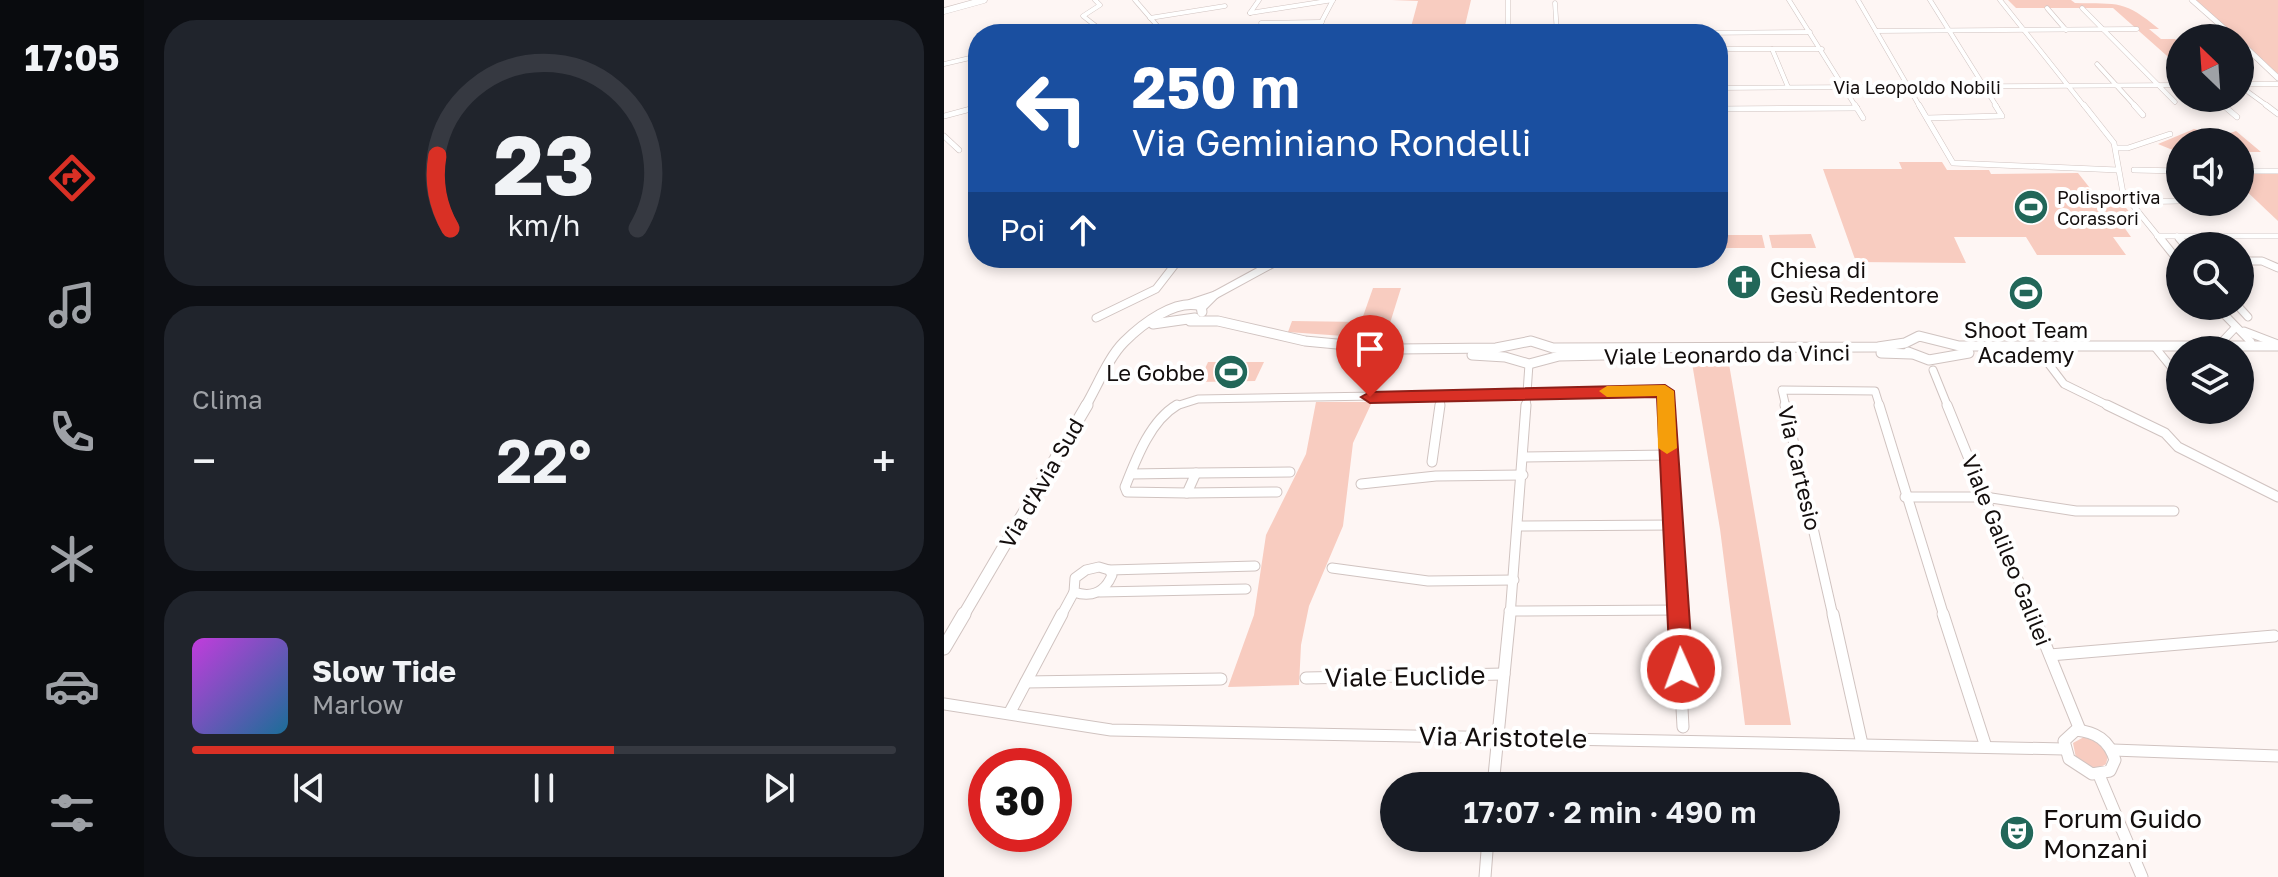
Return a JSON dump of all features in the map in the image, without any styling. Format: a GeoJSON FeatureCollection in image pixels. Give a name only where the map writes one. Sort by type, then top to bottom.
{"type":"FeatureCollection","features":[{"type":"Feature","properties":{"kind":"main road"},"geometry":{"type":"LineString","coordinates":[[944,11],[980,1]]}},
{"type":"Feature","properties":{"kind":"street"},"geometry":{"type":"LineString","coordinates":[[1093,24],[1083,16],[1100,5],[1095,0]]}},
{"type":"Feature","properties":{"kind":"street"},"geometry":{"type":"LineString","coordinates":[[1135,0],[1155,24]]}},
{"type":"Feature","properties":{"kind":"street"},"geometry":{"type":"LineString","coordinates":[[1259,0],[1250,13],[1333,0]]}},
{"type":"Feature","properties":{"kind":"street"},"geometry":{"type":"LineString","coordinates":[[1261,23],[1322,22],[1333,0]]}},
{"type":"Feature","properties":{"kind":"street"},"geometry":{"type":"LineString","coordinates":[[1508,0],[1508,24]]}},
{"type":"Feature","properties":{"kind":"street"},"geometry":{"type":"LineString","coordinates":[[1789,0],[1863,118]]}},
{"type":"Feature","properties":{"kind":"street"},"geometry":{"type":"LineString","coordinates":[[1858,0],[1955,163],[2118,170]]}},
{"type":"Feature","properties":{"kind":"street"},"geometry":{"type":"LineString","coordinates":[[1927,118],[2001,117],[1930,0]]}},
{"type":"Feature","properties":{"kind":"street"},"geometry":{"type":"LineString","coordinates":[[2000,0],[2116,148],[2120,185],[2129,202],[2166,247]]}},
{"type":"Feature","properties":{"kind":"street"},"geometry":{"type":"LineString","coordinates":[[2186,0],[2213,24]]}},
{"type":"Feature","properties":{"kind":"street"},"geometry":{"type":"LineString","coordinates":[[2192,0],[2219,24]]}},
{"type":"Feature","properties":{"kind":"street"},"geometry":{"type":"LineString","coordinates":[[1555,3],[1556,24]]}},
{"type":"Feature","properties":{"kind":"street"},"geometry":{"type":"LineString","coordinates":[[1150,18],[1225,6]]}},
{"type":"Feature","properties":{"kind":"street"},"geometry":{"type":"LineString","coordinates":[[2047,8],[2066,30]]}},
{"type":"Feature","properties":{"kind":"street"},"geometry":{"type":"LineString","coordinates":[[2082,8],[2166,93]]}},
{"type":"Feature","properties":{"kind":"street"},"geometry":{"type":"LineString","coordinates":[[1876,31],[2137,29]]}},
{"type":"Feature","properties":{"kind":"street"},"geometry":{"type":"LineString","coordinates":[[1728,33],[1810,32]]}},
{"type":"Feature","properties":{"kind":"street"},"geometry":{"type":"LineString","coordinates":[[1728,49],[1822,49]]}},
{"type":"Feature","properties":{"kind":"street"},"geometry":{"type":"LineString","coordinates":[[1772,49],[1788,87]]}},
{"type":"Feature","properties":{"kind":"street"},"geometry":{"type":"LineString","coordinates":[[2254,57],[2278,82]]}},
{"type":"Feature","properties":{"kind":"street"},"geometry":{"type":"LineString","coordinates":[[944,64],[968,58]]}},
{"type":"Feature","properties":{"kind":"street"},"geometry":{"type":"LineString","coordinates":[[2254,61],[2278,82]]}},
{"type":"Feature","properties":{"kind":"street"},"geometry":{"type":"LineString","coordinates":[[2097,64],[2143,115]]}},
{"type":"Feature","properties":{"kind":"street"},"geometry":{"type":"LineString","coordinates":[[2254,84],[2278,82]]}},
{"type":"Feature","properties":{"kind":"street","name":"Via Leopoldo Nobili"},"geometry":{"type":"LineString","coordinates":[[1728,88],[2166,85]]}},
{"type":"Feature","properties":{"kind":"street"},"geometry":{"type":"LineString","coordinates":[[2254,96],[2278,114]]}},
{"type":"Feature","properties":{"kind":"street"},"geometry":{"type":"LineString","coordinates":[[1728,109],[1857,108]]}},
{"type":"Feature","properties":{"kind":"street"},"geometry":{"type":"LineString","coordinates":[[944,116],[968,110]]}},
{"type":"Feature","properties":{"kind":"street"},"geometry":{"type":"LineString","coordinates":[[2231,112],[2237,117]]}},
{"type":"Feature","properties":{"kind":"street"},"geometry":{"type":"LineString","coordinates":[[2116,148],[2130,147],[2166,135]]}},
{"type":"Feature","properties":{"kind":"street"},"geometry":{"type":"LineString","coordinates":[[944,136],[959,150]]}},
{"type":"Feature","properties":{"kind":"street"},"geometry":{"type":"LineString","coordinates":[[2134,170],[2166,171]]}},
{"type":"Feature","properties":{"kind":"street"},"geometry":{"type":"LineString","coordinates":[[2254,171],[2278,171]]}},
{"type":"Feature","properties":{"kind":"street"},"geometry":{"type":"LineString","coordinates":[[2129,202],[2166,201]]}},
{"type":"Feature","properties":{"kind":"street"},"geometry":{"type":"LineString","coordinates":[[2157,236],[2166,236]]}},
{"type":"Feature","properties":{"kind":"street"},"geometry":{"type":"LineString","coordinates":[[2254,236],[2278,236]]}},
{"type":"Feature","properties":{"kind":"street"},"geometry":{"type":"LineString","coordinates":[[2254,261],[2278,268]]}},
{"type":"Feature","properties":{"kind":"street"},"geometry":{"type":"LineString","coordinates":[[1096,318],[1156,289],[1172,268]]}},
{"type":"Feature","properties":{"kind":"street"},"geometry":{"type":"LineString","coordinates":[[1265,268],[1215,295],[1173,307],[1167,317],[1218,321],[1305,341],[1512,359],[1529,364]]}},
{"type":"Feature","properties":{"kind":"street"},"geometry":{"type":"LineString","coordinates":[[1190,321],[1215,295]]}},
{"type":"Feature","properties":{"kind":"street"},"geometry":{"type":"LineString","coordinates":[[1191,303],[1218,321]]}},
{"type":"Feature","properties":{"kind":"street","name":"Via d'Avia Sud"},"geometry":{"type":"LineString","coordinates":[[944,648],[1123,343],[1147,325],[1167,317]]}},
{"type":"Feature","properties":{"kind":"street"},"geometry":{"type":"LineString","coordinates":[[2228,320],[2239,336]]}},
{"type":"Feature","properties":{"kind":"street"},"geometry":{"type":"LineString","coordinates":[[2230,336],[2236,329]]}},
{"type":"Feature","properties":{"kind":"street"},"geometry":{"type":"LineString","coordinates":[[2236,329],[2278,347]]}},
{"type":"Feature","properties":{"kind":"street","name":"Viale Leonardo da Vinci"},"geometry":{"type":"LineString","coordinates":[[1515,345],[1531,341],[1546,347],[1878,347],[1905,343],[1919,336],[1939,343]]}},
{"type":"Feature","properties":{"kind":"street"},"geometry":{"type":"LineString","coordinates":[[1905,343],[1914,356],[1933,370],[1943,347],[1939,343]]}},
{"type":"Feature","properties":{"kind":"street"},"geometry":{"type":"LineString","coordinates":[[1939,343],[2037,350],[2166,349]]}},
{"type":"Feature","properties":{"kind":"street"},"geometry":{"type":"LineString","coordinates":[[1396,349],[1515,345]]}},
{"type":"Feature","properties":{"kind":"street"},"geometry":{"type":"LineString","coordinates":[[1512,359],[1510,354],[1515,345]]}},
{"type":"Feature","properties":{"kind":"street"},"geometry":{"type":"LineString","coordinates":[[1543,360],[1548,351],[1546,347]]}},
{"type":"Feature","properties":{"kind":"street"},"geometry":{"type":"LineString","coordinates":[[2254,349],[2278,347]]}},
{"type":"Feature","properties":{"kind":"street"},"geometry":{"type":"LineString","coordinates":[[2157,349],[2166,350]]}},
{"type":"Feature","properties":{"kind":"street"},"geometry":{"type":"LineString","coordinates":[[2157,349],[2166,360]]}},
{"type":"Feature","properties":{"kind":"street"},"geometry":{"type":"LineString","coordinates":[[1940,357],[2037,350]]}},
{"type":"Feature","properties":{"kind":"street"},"geometry":{"type":"LineString","coordinates":[[2037,350],[2064,384],[2165,433],[2178,447],[2278,497]]}},
{"type":"Feature","properties":{"kind":"street","name":"Viale Leonardo da Vinci"},"geometry":{"type":"LineString","coordinates":[[1529,364],[1559,356],[1940,357]]}},
{"type":"Feature","properties":{"kind":"street","name":"Viale Euclide"},"geometry":{"type":"LineString","coordinates":[[1494,772],[1519,526],[1530,392],[1529,364]]}},
{"type":"Feature","properties":{"kind":"street","name":"Viale Galileo Galilei"},"geometry":{"type":"LineString","coordinates":[[1933,370],[2080,730]]}},
{"type":"Feature","properties":{"kind":"street","name":"Via Cartesio"},"geometry":{"type":"LineString","coordinates":[[1862,744],[1782,390],[1875,391],[1905,497],[1986,747]]}},
{"type":"Feature","properties":{"kind":"street"},"geometry":{"type":"LineString","coordinates":[[1277,492],[1131,493],[1125,487],[1163,415],[1185,402],[1205,398],[1441,397],[1530,392],[1665,391],[1683,727]]}},
{"type":"Feature","properties":{"kind":"street"},"geometry":{"type":"LineString","coordinates":[[1432,462],[1441,397]]}},
{"type":"Feature","properties":{"kind":"street"},"geometry":{"type":"LineString","coordinates":[[1524,457],[1668,455]]}},
{"type":"Feature","properties":{"kind":"street"},"geometry":{"type":"LineString","coordinates":[[1131,474],[1290,472]]}},
{"type":"Feature","properties":{"kind":"street"},"geometry":{"type":"LineString","coordinates":[[1187,493],[1196,473]]}},
{"type":"Feature","properties":{"kind":"street"},"geometry":{"type":"LineString","coordinates":[[1361,484],[1436,476],[1523,475]]}},
{"type":"Feature","properties":{"kind":"street"},"geometry":{"type":"LineString","coordinates":[[1905,497],[1985,497],[2076,511],[2174,511]]}},
{"type":"Feature","properties":{"kind":"street"},"geometry":{"type":"LineString","coordinates":[[1519,526],[1673,525]]}},
{"type":"Feature","properties":{"kind":"street"},"geometry":{"type":"LineString","coordinates":[[1010,712],[1074,592],[1073,584],[1080,574],[1093,568],[1255,566]]}},
{"type":"Feature","properties":{"kind":"street"},"geometry":{"type":"LineString","coordinates":[[1332,568],[1428,581],[1514,580]]}},
{"type":"Feature","properties":{"kind":"street"},"geometry":{"type":"LineString","coordinates":[[1100,592],[1111,580],[1109,570]]}},
{"type":"Feature","properties":{"kind":"street"},"geometry":{"type":"LineString","coordinates":[[1074,592],[1082,596],[1100,592],[1246,589]]}},
{"type":"Feature","properties":{"kind":"street"},"geometry":{"type":"LineString","coordinates":[[1509,611],[1679,610]]}},
{"type":"Feature","properties":{"kind":"street"},"geometry":{"type":"LineString","coordinates":[[2050,655],[2274,636]]}},
{"type":"Feature","properties":{"kind":"street","name":"Viale Euclide"},"geometry":{"type":"LineString","coordinates":[[1306,678],[1504,674]]}},
{"type":"Feature","properties":{"kind":"street"},"geometry":{"type":"LineString","coordinates":[[1026,682],[1221,679]]}},
{"type":"Feature","properties":{"kind":"street","name":"Via Aristotele"},"geometry":{"type":"LineString","coordinates":[[944,704],[1111,730],[2064,749]]}},
{"type":"Feature","properties":{"kind":"street"},"geometry":{"type":"LineString","coordinates":[[2099,775],[2113,767],[2113,750],[2101,737],[2080,730],[2067,735],[2064,749],[2077,767],[2099,775],[2142,877]]}},
{"type":"Feature","properties":{"kind":"street"},"geometry":{"type":"LineString","coordinates":[[2113,750],[2278,756]]}},
{"type":"Feature","properties":{"kind":"street"},"geometry":{"type":"LineString","coordinates":[[1485,877],[1487,852]]}},
{"type":"Feature","properties":{"kind":"shaded area"},"geometry":{"type":"Polygon","coordinates":[[[1392,0],[1471,0],[1465,24],[1412,24],[1418,1],[1392,0]]]}},
{"type":"Feature","properties":{"kind":"shaded area"},"geometry":{"type":"Polygon","coordinates":[[[2008,0],[2071,0],[2075,3],[2112,4],[2129,8],[2159,29],[2149,29],[2161,39],[2166,39],[2166,55],[2113,8],[2016,8],[2008,0]]]}},
{"type":"Feature","properties":{"kind":"shaded area"},"geometry":{"type":"Polygon","coordinates":[[[2196,0],[2278,0],[2278,74],[2254,52],[2254,24],[2223,24],[2196,0]]]}},
{"type":"Feature","properties":{"kind":"shaded area"},"geometry":{"type":"Polygon","coordinates":[[[1899,162],[1942,162],[1947,170],[1989,170],[1991,174],[2078,173],[2097,197],[2117,197],[2136,220],[2119,220],[2131,237],[2113,237],[2126,255],[2037,255],[2026,237],[1954,237],[1966,263],[1856,262],[1823,169],[1902,169],[1899,162]]]}},
{"type":"Feature","properties":{"kind":"shaded area"},"geometry":{"type":"Polygon","coordinates":[[[2254,171],[2278,172],[2278,221],[2254,198],[2254,171]]]}},
{"type":"Feature","properties":{"kind":"shaded area"},"geometry":{"type":"Polygon","coordinates":[[[1811,234],[1816,248],[1772,248],[1769,235],[1811,234]]]}},
{"type":"Feature","properties":{"kind":"shaded area"},"geometry":{"type":"Polygon","coordinates":[[[1728,235],[1762,235],[1765,248],[1728,248],[1728,235]]]}},
{"type":"Feature","properties":{"kind":"shaded area"},"geometry":{"type":"Polygon","coordinates":[[[1373,288],[1401,288],[1385,339],[1288,332],[1292,321],[1361,322],[1373,288]]]}},
{"type":"Feature","properties":{"kind":"shaded area","name":"Le Gobbe"},"geometry":{"type":"Polygon","coordinates":[[[1208,362],[1264,362],[1255,381],[1199,382],[1208,362]]]}},
{"type":"Feature","properties":{"kind":"shaded area"},"geometry":{"type":"Polygon","coordinates":[[[1692,363],[1729,364],[1791,725],[1745,725],[1720,529],[1692,363]]]}},
{"type":"Feature","properties":{"kind":"shaded area"},"geometry":{"type":"Polygon","coordinates":[[[1316,402],[1372,402],[1353,443],[1343,526],[1309,606],[1301,645],[1299,685],[1228,687],[1254,615],[1266,535],[1306,454],[1316,402]]]}},
{"type":"Feature","properties":{"kind":"shaded area"},"geometry":{"type":"Polygon","coordinates":[[[2084,737],[2101,744],[2108,756],[2106,764],[2094,767],[2076,758],[2073,743],[2084,737]]]}},
{"type":"Feature","properties":{"kind":"slow traffic"},"geometry":{"type":"LineString","coordinates":[[1607,391],[1665,391],[1667,448]]}},
{"type":"Feature","properties":{"kind":"place","name":"Polisportiva Corassori"},"geometry":{"type":"Point","coordinates":[2031,207]}},
{"type":"Feature","properties":{"kind":"place","name":"Chiesa di Gesù Redentore"},"geometry":{"type":"Point","coordinates":[1744,282]}},
{"type":"Feature","properties":{"kind":"place","name":"Shoot Team Academy"},"geometry":{"type":"Point","coordinates":[2026,293]}},
{"type":"Feature","properties":{"kind":"place","name":"Le Gobbe"},"geometry":{"type":"Point","coordinates":[1231,372]}},
{"type":"Feature","properties":{"kind":"place","name":"Forum Guido Monzani"},"geometry":{"type":"Point","coordinates":[2017,833]}},
{"type":"Feature","properties":{"kind":"route"},"geometry":{"type":"LineString","coordinates":[[1370,397],[1665,391],[1681,669]]}}]}
